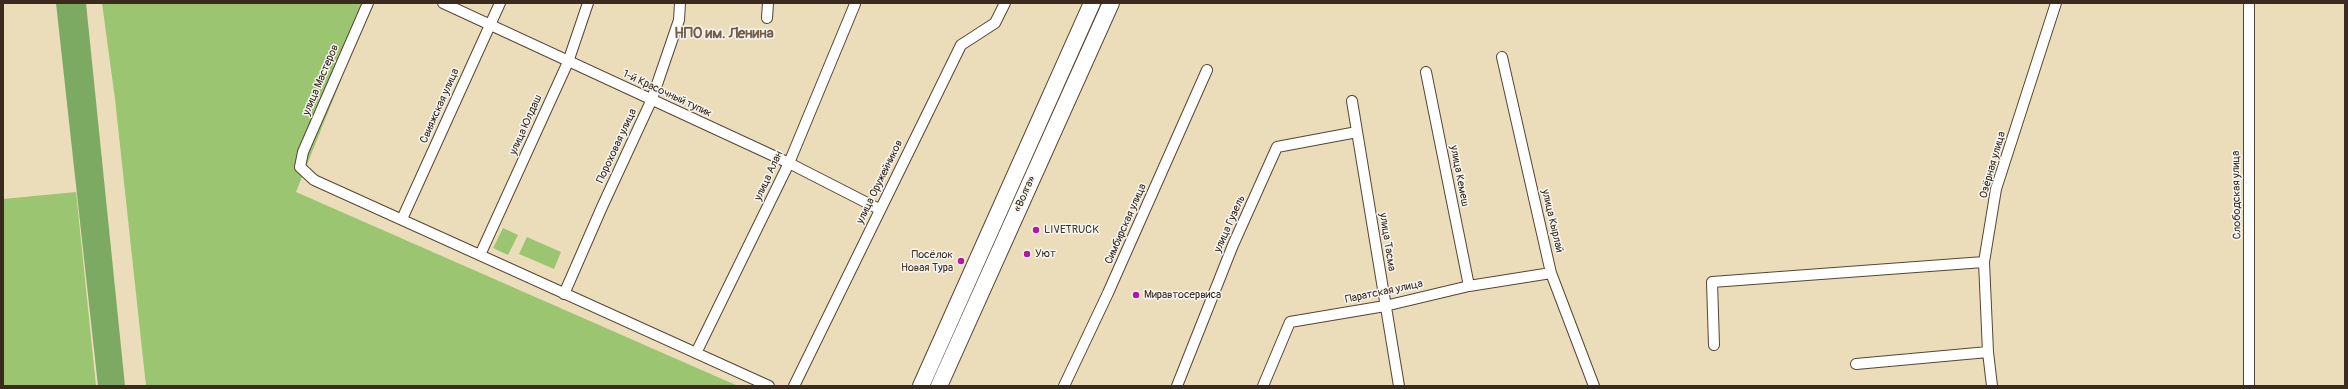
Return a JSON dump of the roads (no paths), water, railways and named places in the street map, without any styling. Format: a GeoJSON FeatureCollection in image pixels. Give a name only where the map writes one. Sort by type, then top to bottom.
{"type":"FeatureCollection","features":[{"type":"Feature","properties":{"kind":"highway","name":"«Волга»"},"geometry":{"type":"LineString","coordinates":[[921,386],[1092,3]]}},
{"type":"Feature","properties":{"kind":"highway","name":"«Волга»"},"geometry":{"type":"LineString","coordinates":[[939,386],[1111,3]]}},
{"type":"Feature","properties":{"kind":"street","name":"улица Мастеров"},"geometry":{"type":"LineString","coordinates":[[368,3],[303,152],[300,167],[314,180],[402,219]]}},
{"type":"Feature","properties":{"kind":"street","name":"1-й Красочный тупик"},"geometry":{"type":"LineString","coordinates":[[443,3],[789,163],[879,209]]}},
{"type":"Feature","properties":{"kind":"street","name":"Свияжская улица"},"geometry":{"type":"LineString","coordinates":[[402,219],[500,3]]}},
{"type":"Feature","properties":{"kind":"street","name":"улица Юлдаш"},"geometry":{"type":"LineString","coordinates":[[480,255],[568,62],[588,3]]}},
{"type":"Feature","properties":{"kind":"street","name":"Пороховая улица"},"geometry":{"type":"LineString","coordinates":[[564,294],[652,99],[679,20],[680,3]]}},
{"type":"Feature","properties":{"kind":"street"},"geometry":{"type":"LineString","coordinates":[[767,18],[768,3]]}},
{"type":"Feature","properties":{"kind":"street","name":"улица Оружейников"},"geometry":{"type":"LineString","coordinates":[[794,386],[879,209],[961,45],[995,23],[1005,3]]}},
{"type":"Feature","properties":{"kind":"street","name":"Озёрная улица"},"geometry":{"type":"LineString","coordinates":[[1992,386],[1988,352],[1984,262],[1996,189],[2056,3]]}},
{"type":"Feature","properties":{"kind":"street","name":"Слободская улица"},"geometry":{"type":"LineString","coordinates":[[2248,386],[2249,3]]}},
{"type":"Feature","properties":{"kind":"street","name":"улица Алан"},"geometry":{"type":"LineString","coordinates":[[696,353],[789,163],[855,4]]}},
{"type":"Feature","properties":{"kind":"street","name":"улица Кырлай"},"geometry":{"type":"LineString","coordinates":[[1502,57],[1551,273],[1594,386]]}},
{"type":"Feature","properties":{"kind":"street","name":"Симбирская улица"},"geometry":{"type":"LineString","coordinates":[[1064,386],[1108,293],[1207,70]]}},
{"type":"Feature","properties":{"kind":"street","name":"улица Кемеш"},"geometry":{"type":"LineString","coordinates":[[1426,72],[1469,286]]}},
{"type":"Feature","properties":{"kind":"street","name":"улица Тасма"},"geometry":{"type":"LineString","coordinates":[[1352,101],[1399,386]]}},
{"type":"Feature","properties":{"kind":"street","name":"улица Гузель"},"geometry":{"type":"LineString","coordinates":[[1177,386],[1233,245],[1277,147],[1357,132]]}},
{"type":"Feature","properties":{"kind":"street"},"geometry":{"type":"LineString","coordinates":[[402,219],[768,386]]}},
{"type":"Feature","properties":{"kind":"street"},"geometry":{"type":"LineString","coordinates":[[1714,345],[1712,282],[1984,262]]}},
{"type":"Feature","properties":{"kind":"street","name":"Паратская улица"},"geometry":{"type":"LineString","coordinates":[[1263,386],[1290,322],[1385,306],[1469,286],[1551,273]]}},
{"type":"Feature","properties":{"kind":"street"},"geometry":{"type":"LineString","coordinates":[[1856,364],[1988,352]]}},
{"type":"Feature","properties":{"kind":"place","name":"LIVETRUCK"},"geometry":{"type":"Point","coordinates":[1036,230]}},
{"type":"Feature","properties":{"kind":"place","name":"Уют"},"geometry":{"type":"Point","coordinates":[1027,254]}},
{"type":"Feature","properties":{"kind":"place","name":"Посёлок Новая Тура"},"geometry":{"type":"Point","coordinates":[961,261]}},
{"type":"Feature","properties":{"kind":"place","name":"Миравтосервиса"},"geometry":{"type":"Point","coordinates":[1136,295]}},
{"type":"Feature","properties":{"kind":"district","name":"НПО им. Ленина"},"geometry":{"type":"Point","coordinates":[724,34]}}]}
